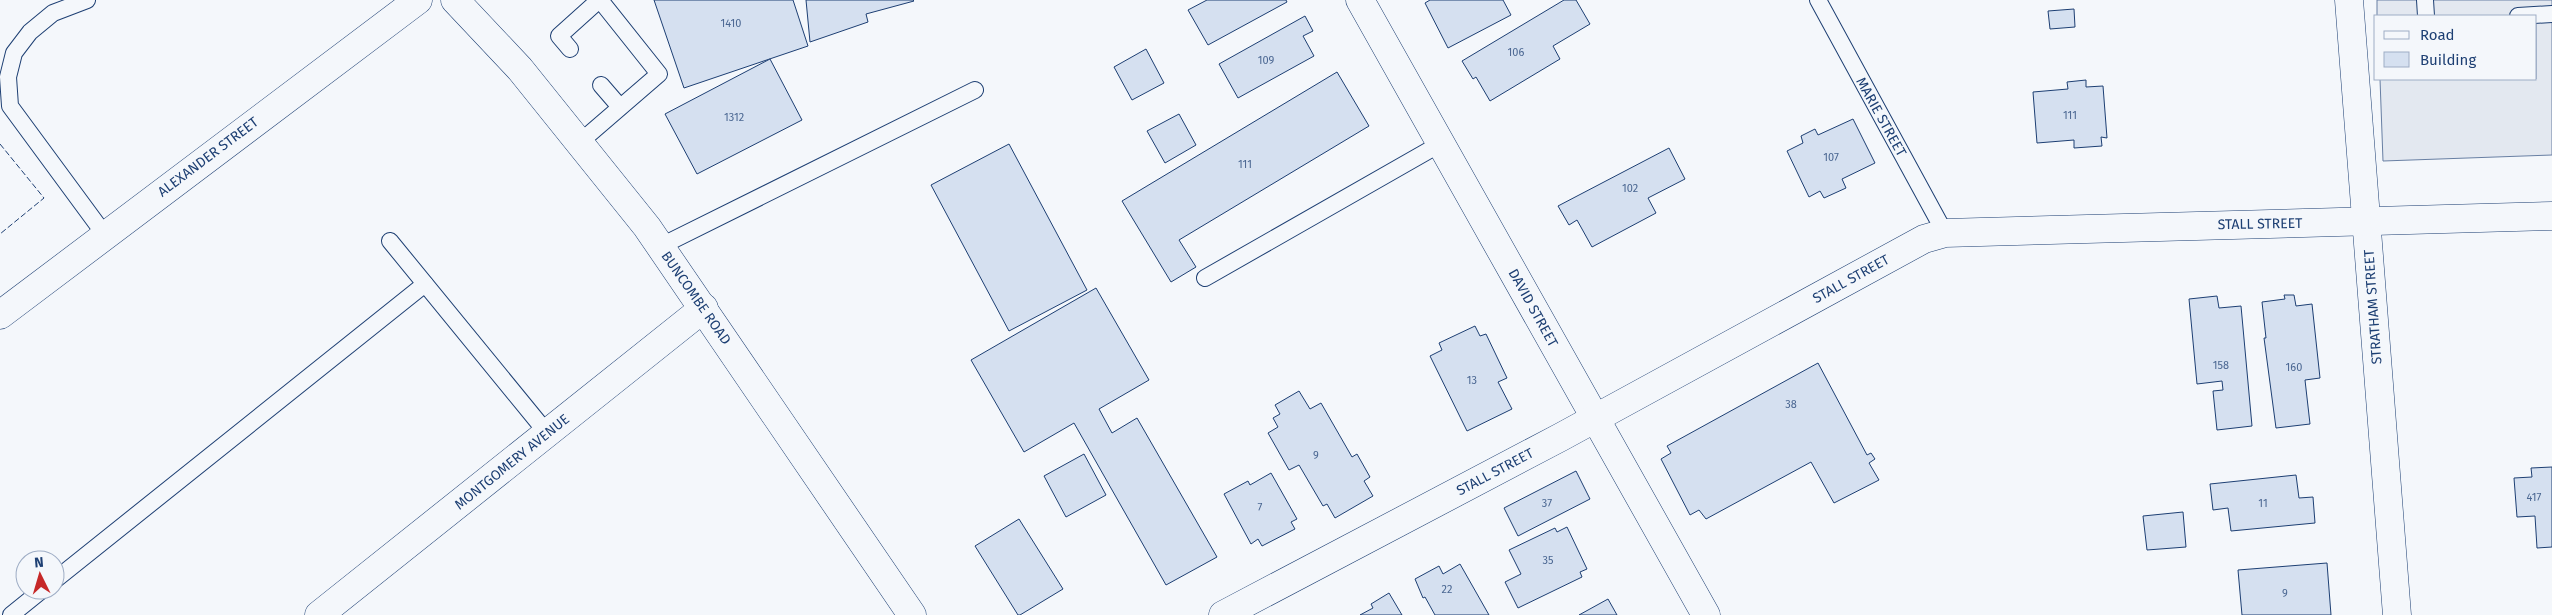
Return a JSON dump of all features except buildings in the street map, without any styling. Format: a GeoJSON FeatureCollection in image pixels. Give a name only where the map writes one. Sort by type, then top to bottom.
{"type":"FeatureCollection","features":[{"type":"Feature","properties":{"kind":"street","name":"ALEXANDER STREET"},"geometry":{"type":"LineString","coordinates":[[0,315],[418,0]]}},
{"type":"Feature","properties":{"kind":"street","name":"BUNCOMBE ROAD"},"geometry":{"type":"LineString","coordinates":[[455,0],[520,69],[661,246],[912,615]]}},
{"type":"Feature","properties":{"kind":"street","name":"DAVID STREET"},"geometry":{"type":"LineString","coordinates":[[1360,0],[1706,615]]}},
{"type":"Feature","properties":{"kind":"street","name":"STRATHAM STREET"},"geometry":{"type":"LineString","coordinates":[[2349,0],[2397,615]]}},
{"type":"Feature","properties":{"kind":"street","name":"STALL STREET"},"geometry":{"type":"LineString","coordinates":[[1223,615],[1595,418],[1924,239],[1945,233],[2552,216]]}},
{"type":"Feature","properties":{"kind":"street","name":"MONTGOMERY AVENUE"},"geometry":{"type":"LineString","coordinates":[[319,615],[704,308]]}},
{"type":"Feature","properties":{"kind":"lane"},"geometry":{"type":"LineString","coordinates":[[87,0],[53,14],[30,32],[14,54],[8,77],[10,106],[105,235]]}},
{"type":"Feature","properties":{"kind":"lane"},"geometry":{"type":"LineString","coordinates":[[570,49],[559,36],[600,0],[659,74],[579,143]]}},
{"type":"Feature","properties":{"kind":"lane","name":"MARIE STREET"},"geometry":{"type":"LineString","coordinates":[[1818,0],[1945,233]]}},
{"type":"Feature","properties":{"kind":"lane"},"geometry":{"type":"LineString","coordinates":[[2425,0],[2426,15]]}},
{"type":"Feature","properties":{"kind":"lane"},"geometry":{"type":"LineString","coordinates":[[2535,15],[2552,14]]}},
{"type":"Feature","properties":{"kind":"lane"},"geometry":{"type":"LineString","coordinates":[[601,85],[620,107]]}},
{"type":"Feature","properties":{"kind":"lane"},"geometry":{"type":"LineString","coordinates":[[661,246],[975,90]]}},
{"type":"Feature","properties":{"kind":"lane"},"geometry":{"type":"LineString","coordinates":[[1205,278],[1440,144]]}},
{"type":"Feature","properties":{"kind":"lane"},"geometry":{"type":"LineString","coordinates":[[390,241],[547,433]]}},
{"type":"Feature","properties":{"kind":"lane"},"geometry":{"type":"LineString","coordinates":[[65,572],[425,284]]}},
{"type":"Feature","properties":{"kind":"lane"},"geometry":{"type":"LineString","coordinates":[[11,615],[30,600]]}},
{"type":"Feature","properties":{"kind":"shaded area"},"geometry":{"type":"Polygon","coordinates":[[[2377,0],[2552,0],[2552,155],[2383,161],[2380,80],[2537,80],[2537,15],[2377,15],[2377,0]]]}},
{"type":"Feature","properties":{"kind":"fence"},"geometry":{"type":"LineString","coordinates":[[0,144],[44,198],[0,234]]}}]}
